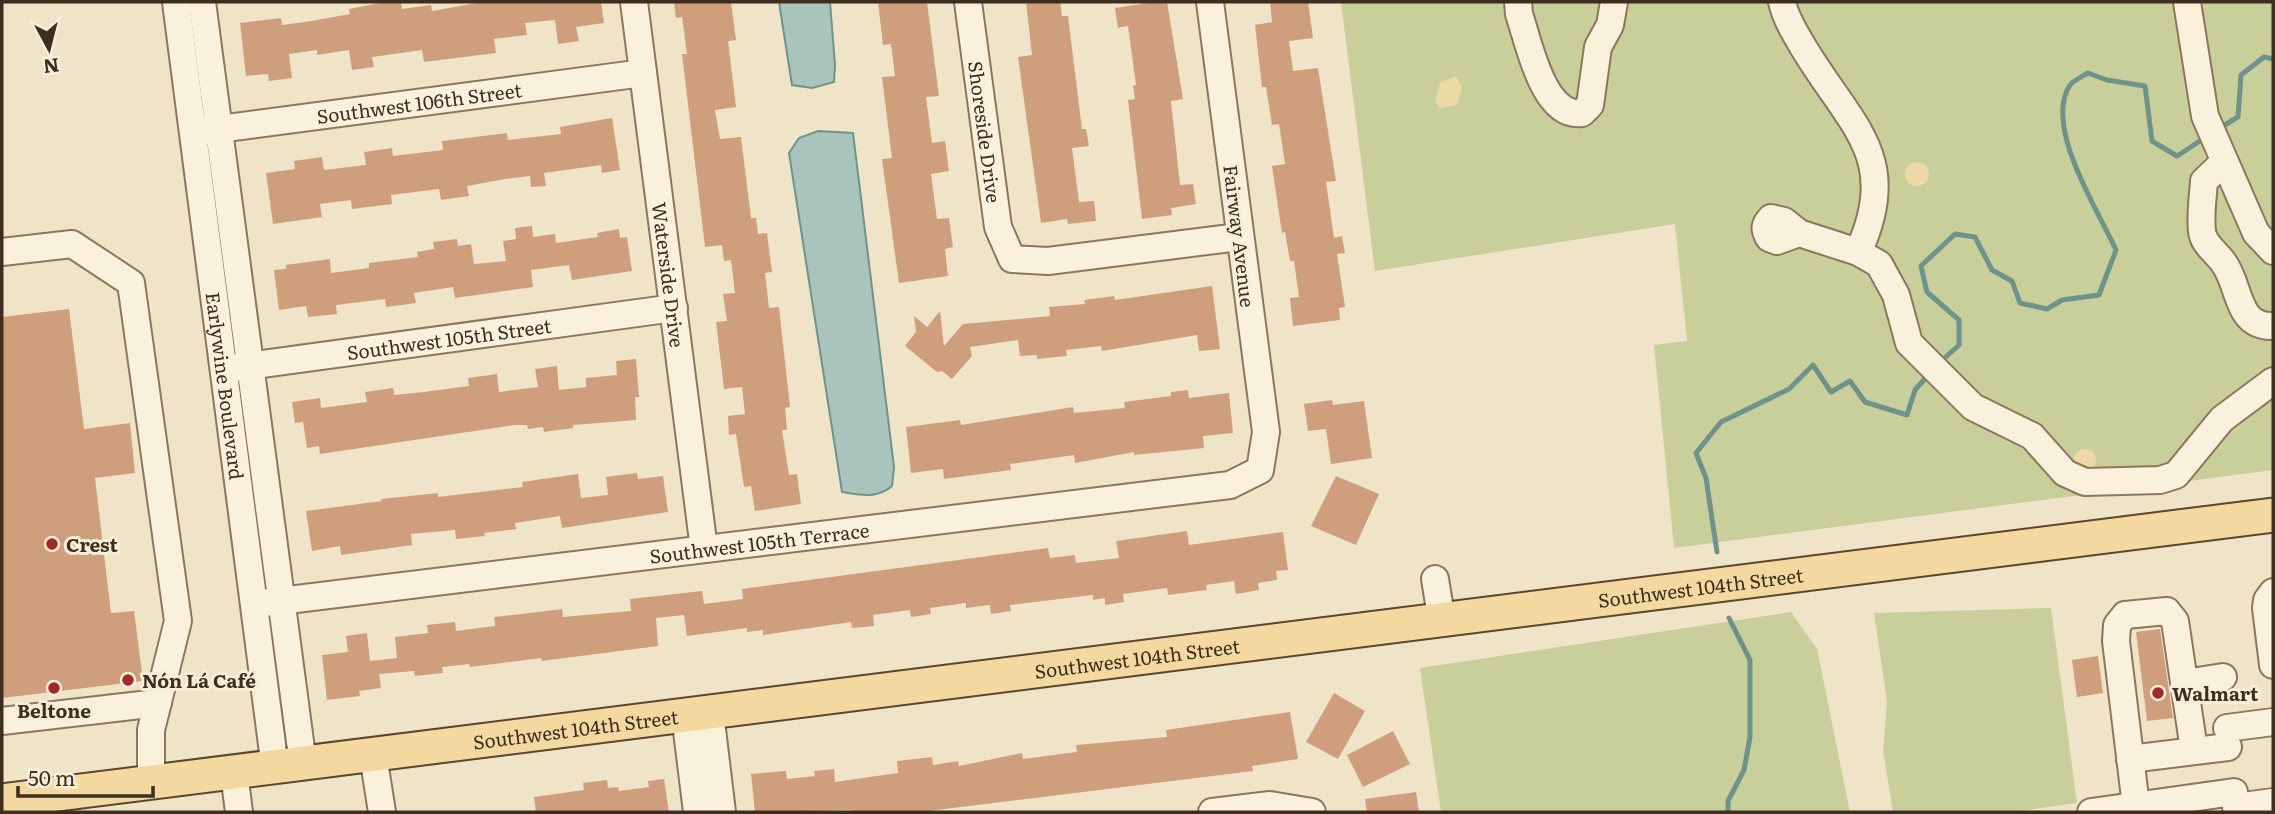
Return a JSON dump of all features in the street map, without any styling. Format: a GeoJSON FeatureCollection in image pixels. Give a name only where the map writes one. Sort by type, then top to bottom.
{"type":"FeatureCollection","features":[{"type":"Feature","properties":{"kind":"main road","name":"Southwest 104th Street"},"geometry":{"type":"LineString","coordinates":[[2,801],[1441,622],[2273,515]]}},
{"type":"Feature","properties":{"kind":"street","name":"Earlywine Boulevard"},"geometry":{"type":"LineString","coordinates":[[176,2],[206,130]]}},
{"type":"Feature","properties":{"kind":"street","name":"Earlywine Boulevard"},"geometry":{"type":"LineString","coordinates":[[202,2],[206,130],[289,766]]}},
{"type":"Feature","properties":{"kind":"street","name":"Waterside Drive"},"geometry":{"type":"LineString","coordinates":[[634,2],[704,549]]}},
{"type":"Feature","properties":{"kind":"street","name":"Shoreside Drive"},"geometry":{"type":"LineString","coordinates":[[968,2],[999,227],[1012,259],[1048,261],[1240,237]]}},
{"type":"Feature","properties":{"kind":"street","name":"Fairway Avenue"},"geometry":{"type":"LineString","coordinates":[[1210,2],[1266,432],[1260,470]]}},
{"type":"Feature","properties":{"kind":"street"},"geometry":{"type":"LineString","coordinates":[[1518,2],[1519,14],[1545,87],[1556,106],[1570,114],[1582,113],[1590,104],[1598,47],[1610,24],[1614,2]]}},
{"type":"Feature","properties":{"kind":"street"},"geometry":{"type":"LineString","coordinates":[[1782,2],[1796,35],[1863,137],[1874,164],[1876,188],[1870,225],[1858,252]]}},
{"type":"Feature","properties":{"kind":"street"},"geometry":{"type":"LineString","coordinates":[[2187,2],[2205,116],[2256,233],[2265,246],[2273,251]]}},
{"type":"Feature","properties":{"kind":"street","name":"Southwest 106th Street"},"geometry":{"type":"LineString","coordinates":[[206,130],[643,73]]}},
{"type":"Feature","properties":{"kind":"street"},"geometry":{"type":"LineString","coordinates":[[2221,155],[2204,181],[2204,240],[2229,272],[2245,314],[2255,323],[2273,326]]}},
{"type":"Feature","properties":{"kind":"street"},"geometry":{"type":"LineString","coordinates":[[1799,233],[1858,252],[1879,264],[1889,279],[1909,343],[1921,356],[1973,407],[2032,436],[2065,473],[2085,482],[2160,480],[2176,475],[2222,419],[2273,381]]}},
{"type":"Feature","properties":{"kind":"street"},"geometry":{"type":"LineString","coordinates":[[2,252],[72,244],[131,283],[178,621],[151,730],[151,783]]}},
{"type":"Feature","properties":{"kind":"street","name":"Southwest 105th Street"},"geometry":{"type":"LineString","coordinates":[[237,367],[674,308]]}},
{"type":"Feature","properties":{"kind":"street","name":"Southwest 105th Terrace"},"geometry":{"type":"LineString","coordinates":[[268,603],[1230,485],[1260,470]]}},
{"type":"Feature","properties":{"kind":"street"},"geometry":{"type":"LineString","coordinates":[[1435,579],[1441,622]]}},
{"type":"Feature","properties":{"kind":"street"},"geometry":{"type":"LineString","coordinates":[[2273,592],[2267,600],[2266,608],[2273,665]]}},
{"type":"Feature","properties":{"kind":"street"},"geometry":{"type":"LineString","coordinates":[[2136,806],[2116,641],[2117,625],[2125,615],[2167,611],[2175,621],[2194,750]]}},
{"type":"Feature","properties":{"kind":"street"},"geometry":{"type":"LineString","coordinates":[[2185,683],[2223,677]]}},
{"type":"Feature","properties":{"kind":"street"},"geometry":{"type":"LineString","coordinates":[[2,720],[158,703]]}},
{"type":"Feature","properties":{"kind":"street"},"geometry":{"type":"LineString","coordinates":[[696,812],[698,714]]}},
{"type":"Feature","properties":{"kind":"street"},"geometry":{"type":"LineString","coordinates":[[698,714],[722,812]]}},
{"type":"Feature","properties":{"kind":"street"},"geometry":{"type":"LineString","coordinates":[[2130,759],[2194,750],[2273,722]]}},
{"type":"Feature","properties":{"kind":"street"},"geometry":{"type":"LineString","coordinates":[[373,755],[382,812]]}},
{"type":"Feature","properties":{"kind":"street"},"geometry":{"type":"LineString","coordinates":[[234,773],[239,812]]}},
{"type":"Feature","properties":{"kind":"street"},"geometry":{"type":"LineString","coordinates":[[2091,812],[2136,806],[2235,800],[2273,802]]}},
{"type":"Feature","properties":{"kind":"street"},"geometry":{"type":"LineString","coordinates":[[1212,812],[1270,805],[1312,811]]}},
{"type":"Feature","properties":{"kind":"green space"},"geometry":{"type":"Polygon","coordinates":[[[1341,2],[2273,2],[2273,470],[1674,548],[1654,345],[1687,341],[1675,224],[1375,271],[1341,2]]]}},
{"type":"Feature","properties":{"kind":"green space"},"geometry":{"type":"Polygon","coordinates":[[[2051,608],[2077,803],[2013,812],[1893,812],[1883,751],[1887,701],[1874,613],[2051,608]]]}},
{"type":"Feature","properties":{"kind":"green space"},"geometry":{"type":"Polygon","coordinates":[[[1791,612],[1817,649],[1850,812],[1441,812],[1420,668],[1791,612]]]}},
{"type":"Feature","properties":{"kind":"sand"},"geometry":{"type":"Polygon","coordinates":[[[1456,76],[1462,87],[1457,105],[1440,108],[1435,102],[1440,83],[1456,76]]]}},
{"type":"Feature","properties":{"kind":"sand"},"geometry":{"type":"Polygon","coordinates":[[[1917,162],[1928,169],[1929,174],[1922,185],[1917,186],[1906,179],[1905,174],[1912,163],[1917,162]]]}},
{"type":"Feature","properties":{"kind":"sand"},"geometry":{"type":"Polygon","coordinates":[[[2081,449],[2089,449],[2096,456],[2096,464],[2089,471],[2081,471],[2074,464],[2074,456],[2081,449]]]}},
{"type":"Feature","properties":{"kind":"water"},"geometry":{"type":"Polygon","coordinates":[[[779,2],[830,2],[834,82],[812,88],[792,85],[779,2]]]}},
{"type":"Feature","properties":{"kind":"water"},"geometry":{"type":"Polygon","coordinates":[[[818,131],[853,133],[894,467],[892,486],[875,494],[842,492],[789,153],[799,138],[818,131]]]}},
{"type":"Feature","properties":{"kind":"building"},"geometry":{"type":"Polygon","coordinates":[[[401,2],[402,9],[431,5],[432,11],[482,2],[601,2],[604,23],[576,27],[579,41],[558,44],[555,20],[525,23],[527,35],[494,39],[496,53],[424,62],[422,50],[372,57],[374,67],[352,70],[349,50],[317,55],[317,50],[289,54],[292,78],[269,81],[268,74],[246,76],[240,23],[281,18],[282,25],[312,21],[350,14],[349,9],[401,2]]]}},
{"type":"Feature","properties":{"kind":"building"},"geometry":{"type":"Polygon","coordinates":[[[674,2],[731,2],[736,40],[728,41],[736,107],[715,110],[720,139],[741,137],[751,218],[756,218],[758,234],[767,233],[772,272],[765,273],[769,308],[779,307],[790,407],[785,408],[787,430],[782,430],[789,475],[797,474],[801,504],[755,511],[751,486],[744,487],[736,434],[729,435],[728,416],[745,414],[742,387],[724,389],[716,322],[727,321],[723,294],[735,293],[731,260],[724,261],[722,245],[705,247],[682,54],[687,54],[682,17],[676,18],[674,2]]]}},
{"type":"Feature","properties":{"kind":"building"},"geometry":{"type":"Polygon","coordinates":[[[878,2],[927,2],[939,96],[926,97],[932,143],[945,141],[949,171],[931,174],[937,219],[949,218],[953,247],[945,249],[948,276],[899,283],[882,159],[892,158],[882,77],[895,76],[891,44],[883,45],[878,2]]]}},
{"type":"Feature","properties":{"kind":"building"},"geometry":{"type":"Polygon","coordinates":[[[1026,2],[1060,2],[1062,16],[1068,16],[1082,129],[1086,129],[1089,146],[1072,148],[1079,202],[1094,201],[1096,221],[1068,224],[1067,219],[1041,223],[1018,57],[1032,55],[1026,2]]]}},
{"type":"Feature","properties":{"kind":"building"},"geometry":{"type":"Polygon","coordinates":[[[1167,2],[1183,99],[1171,101],[1180,185],[1193,184],[1196,204],[1171,208],[1172,215],[1142,219],[1128,100],[1135,99],[1133,86],[1136,85],[1128,26],[1118,28],[1115,8],[1167,2]]]}},
{"type":"Feature","properties":{"kind":"building"},"geometry":{"type":"Polygon","coordinates":[[[1270,2],[1308,2],[1313,38],[1289,41],[1293,71],[1318,68],[1336,181],[1326,182],[1334,238],[1342,236],[1345,253],[1337,254],[1345,307],[1339,308],[1340,320],[1293,326],[1290,298],[1299,297],[1294,261],[1290,261],[1285,232],[1282,233],[1272,166],[1285,164],[1279,124],[1272,125],[1266,87],[1262,87],[1255,25],[1272,22],[1270,2]]]}},
{"type":"Feature","properties":{"kind":"building"},"geometry":{"type":"Polygon","coordinates":[[[612,118],[620,170],[602,173],[601,165],[544,173],[546,186],[531,187],[530,176],[499,180],[467,186],[469,196],[441,200],[439,189],[391,195],[392,204],[352,209],[351,200],[320,204],[322,217],[273,224],[266,173],[295,169],[294,161],[322,157],[324,170],[366,165],[364,152],[392,148],[393,156],[443,150],[442,141],[507,133],[508,140],[561,134],[560,127],[612,118]]]}},
{"type":"Feature","properties":{"kind":"building"},"geometry":{"type":"Polygon","coordinates":[[[532,226],[533,237],[555,234],[556,243],[598,237],[597,233],[619,229],[620,238],[627,237],[632,271],[572,280],[569,265],[531,270],[533,287],[455,298],[453,287],[414,293],[416,303],[386,307],[385,299],[336,305],[337,314],[308,317],[306,306],[279,310],[274,270],[286,269],[286,265],[330,259],[331,273],[369,268],[369,263],[418,257],[417,252],[434,249],[433,242],[457,239],[458,246],[471,244],[474,264],[506,261],[503,241],[516,239],[515,228],[532,226]]]}},
{"type":"Feature","properties":{"kind":"building"},"geometry":{"type":"Polygon","coordinates":[[[1212,286],[1220,349],[1199,351],[1197,335],[1102,351],[1101,346],[1066,350],[1067,356],[1037,359],[1037,355],[1020,356],[1018,340],[970,347],[972,356],[952,379],[942,371],[937,372],[905,346],[916,332],[914,316],[927,327],[940,311],[944,346],[963,324],[1050,316],[1049,307],[1085,304],[1084,300],[1114,296],[1115,300],[1212,286]]]}},
{"type":"Feature","properties":{"kind":"building","name":"Crest"},"geometry":{"type":"Polygon","coordinates":[[[69,309],[84,429],[130,423],[135,473],[95,478],[111,613],[134,611],[143,681],[2,698],[2,317],[69,309]]]}},
{"type":"Feature","properties":{"kind":"building"},"geometry":{"type":"Polygon","coordinates":[[[636,359],[639,397],[635,397],[636,420],[573,425],[573,428],[544,432],[543,427],[528,429],[527,425],[515,425],[320,454],[319,446],[307,448],[303,422],[295,423],[292,402],[320,398],[321,408],[367,402],[365,392],[393,388],[394,395],[469,386],[468,378],[497,374],[499,392],[538,387],[535,369],[557,366],[559,390],[586,387],[586,378],[617,375],[616,361],[636,359]]]}},
{"type":"Feature","properties":{"kind":"building"},"geometry":{"type":"Polygon","coordinates":[[[1188,390],[1189,398],[1229,393],[1233,433],[1203,436],[1204,448],[1134,455],[1134,452],[1075,463],[1074,455],[1010,464],[1011,470],[944,479],[943,469],[911,473],[906,427],[960,420],[961,425],[1073,407],[1074,413],[1125,408],[1124,402],[1171,396],[1171,392],[1188,390]]]}},
{"type":"Feature","properties":{"kind":"building"},"geometry":{"type":"Polygon","coordinates":[[[1332,400],[1333,405],[1364,401],[1372,458],[1331,464],[1326,429],[1308,431],[1304,404],[1332,400]]]}},
{"type":"Feature","properties":{"kind":"building"},"geometry":{"type":"Polygon","coordinates":[[[637,473],[638,479],[663,476],[668,512],[562,528],[560,516],[515,523],[516,529],[484,533],[485,536],[456,539],[455,530],[411,534],[412,545],[341,555],[340,546],[312,551],[306,511],[382,501],[381,499],[438,493],[438,497],[523,487],[522,482],[578,474],[581,498],[608,495],[606,477],[637,473]]]}},
{"type":"Feature","properties":{"kind":"building"},"geometry":{"type":"Polygon","coordinates":[[[1336,476],[1379,494],[1356,545],[1311,526],[1336,476]]]}},
{"type":"Feature","properties":{"kind":"building"},"geometry":{"type":"Polygon","coordinates":[[[1187,531],[1189,545],[1283,532],[1288,570],[1276,571],[1277,580],[1258,583],[1259,590],[1236,594],[1234,581],[1206,585],[1207,590],[1168,595],[1167,588],[1123,594],[1124,602],[1105,605],[1105,598],[1093,600],[1093,595],[1010,605],[1011,611],[991,614],[990,605],[966,608],[966,603],[930,608],[931,614],[911,617],[910,610],[873,615],[874,626],[852,628],[851,622],[763,635],[763,630],[747,632],[747,628],[687,636],[684,615],[656,618],[658,646],[542,661],[541,658],[470,667],[469,664],[442,667],[443,673],[415,676],[414,671],[379,674],[381,688],[359,691],[360,696],[327,700],[322,655],[348,652],[346,636],[367,633],[370,661],[397,658],[395,637],[428,633],[427,625],[455,622],[456,631],[495,626],[494,617],[562,609],[563,617],[631,611],[630,599],[702,591],[704,604],[743,599],[742,589],[1048,548],[1050,558],[1075,555],[1076,563],[1119,558],[1116,541],[1187,531]]]}},
{"type":"Feature","properties":{"kind":"building"},"geometry":{"type":"Polygon","coordinates":[[[2160,629],[2173,718],[2147,721],[2136,632],[2160,629]]]}},
{"type":"Feature","properties":{"kind":"building"},"geometry":{"type":"Polygon","coordinates":[[[2098,656],[2103,693],[2077,697],[2072,660],[2098,656]]]}},
{"type":"Feature","properties":{"kind":"building"},"geometry":{"type":"Polygon","coordinates":[[[1334,693],[1365,711],[1338,759],[1306,742],[1334,693]]]}},
{"type":"Feature","properties":{"kind":"building"},"geometry":{"type":"Polygon","coordinates":[[[1290,712],[1298,759],[1252,766],[1253,771],[920,812],[755,812],[751,774],[786,771],[787,779],[815,776],[814,771],[834,769],[835,782],[898,773],[897,761],[932,757],[933,765],[958,761],[959,766],[1022,753],[1023,759],[1077,752],[1076,745],[1167,737],[1166,730],[1290,712]]]}},
{"type":"Feature","properties":{"kind":"building"},"geometry":{"type":"Polygon","coordinates":[[[1393,731],[1410,764],[1363,787],[1347,755],[1393,731]]]}},
{"type":"Feature","properties":{"kind":"building"},"geometry":{"type":"Polygon","coordinates":[[[664,779],[669,812],[536,812],[534,797],[584,790],[583,783],[607,780],[608,788],[618,787],[619,791],[649,787],[648,781],[664,779]]]}},
{"type":"Feature","properties":{"kind":"building"},"geometry":{"type":"Polygon","coordinates":[[[1416,792],[1419,812],[1367,812],[1365,799],[1416,792]]]}},
{"type":"Feature","properties":{"kind":"waterway"},"geometry":{"type":"LineString","coordinates":[[2220,128],[2238,117],[2241,75],[2264,57],[2273,59]]}},
{"type":"Feature","properties":{"kind":"waterway"},"geometry":{"type":"LineString","coordinates":[[1939,363],[1959,345],[1959,320],[1927,292],[1921,266],[1955,234],[1975,237],[1992,270],[2012,281],[2020,303],[2047,309],[2062,300],[2099,295],[2116,250],[2086,191],[2068,145],[2063,122],[2063,102],[2072,83],[2088,73],[2107,80],[2145,86],[2152,141],[2177,156],[2206,137]]}},
{"type":"Feature","properties":{"kind":"waterway"},"geometry":{"type":"LineString","coordinates":[[1717,552],[1706,478],[1696,453],[1721,422],[1789,389],[1813,365],[1831,392],[1850,381],[1865,402],[1907,415],[1915,390],[1930,373]]}},
{"type":"Feature","properties":{"kind":"waterway"},"geometry":{"type":"LineString","coordinates":[[1728,812],[1728,801],[1744,770],[1750,737],[1750,660],[1729,618]]}},
{"type":"Feature","properties":{"kind":"place","name":"Crest"},"geometry":{"type":"Point","coordinates":[52,544]}},
{"type":"Feature","properties":{"kind":"place","name":"Nón Lá Café"},"geometry":{"type":"Point","coordinates":[128,680]}},
{"type":"Feature","properties":{"kind":"place","name":"Beltone"},"geometry":{"type":"Point","coordinates":[54,688]}},
{"type":"Feature","properties":{"kind":"place","name":"Walmart"},"geometry":{"type":"Point","coordinates":[2158,693]}}]}
